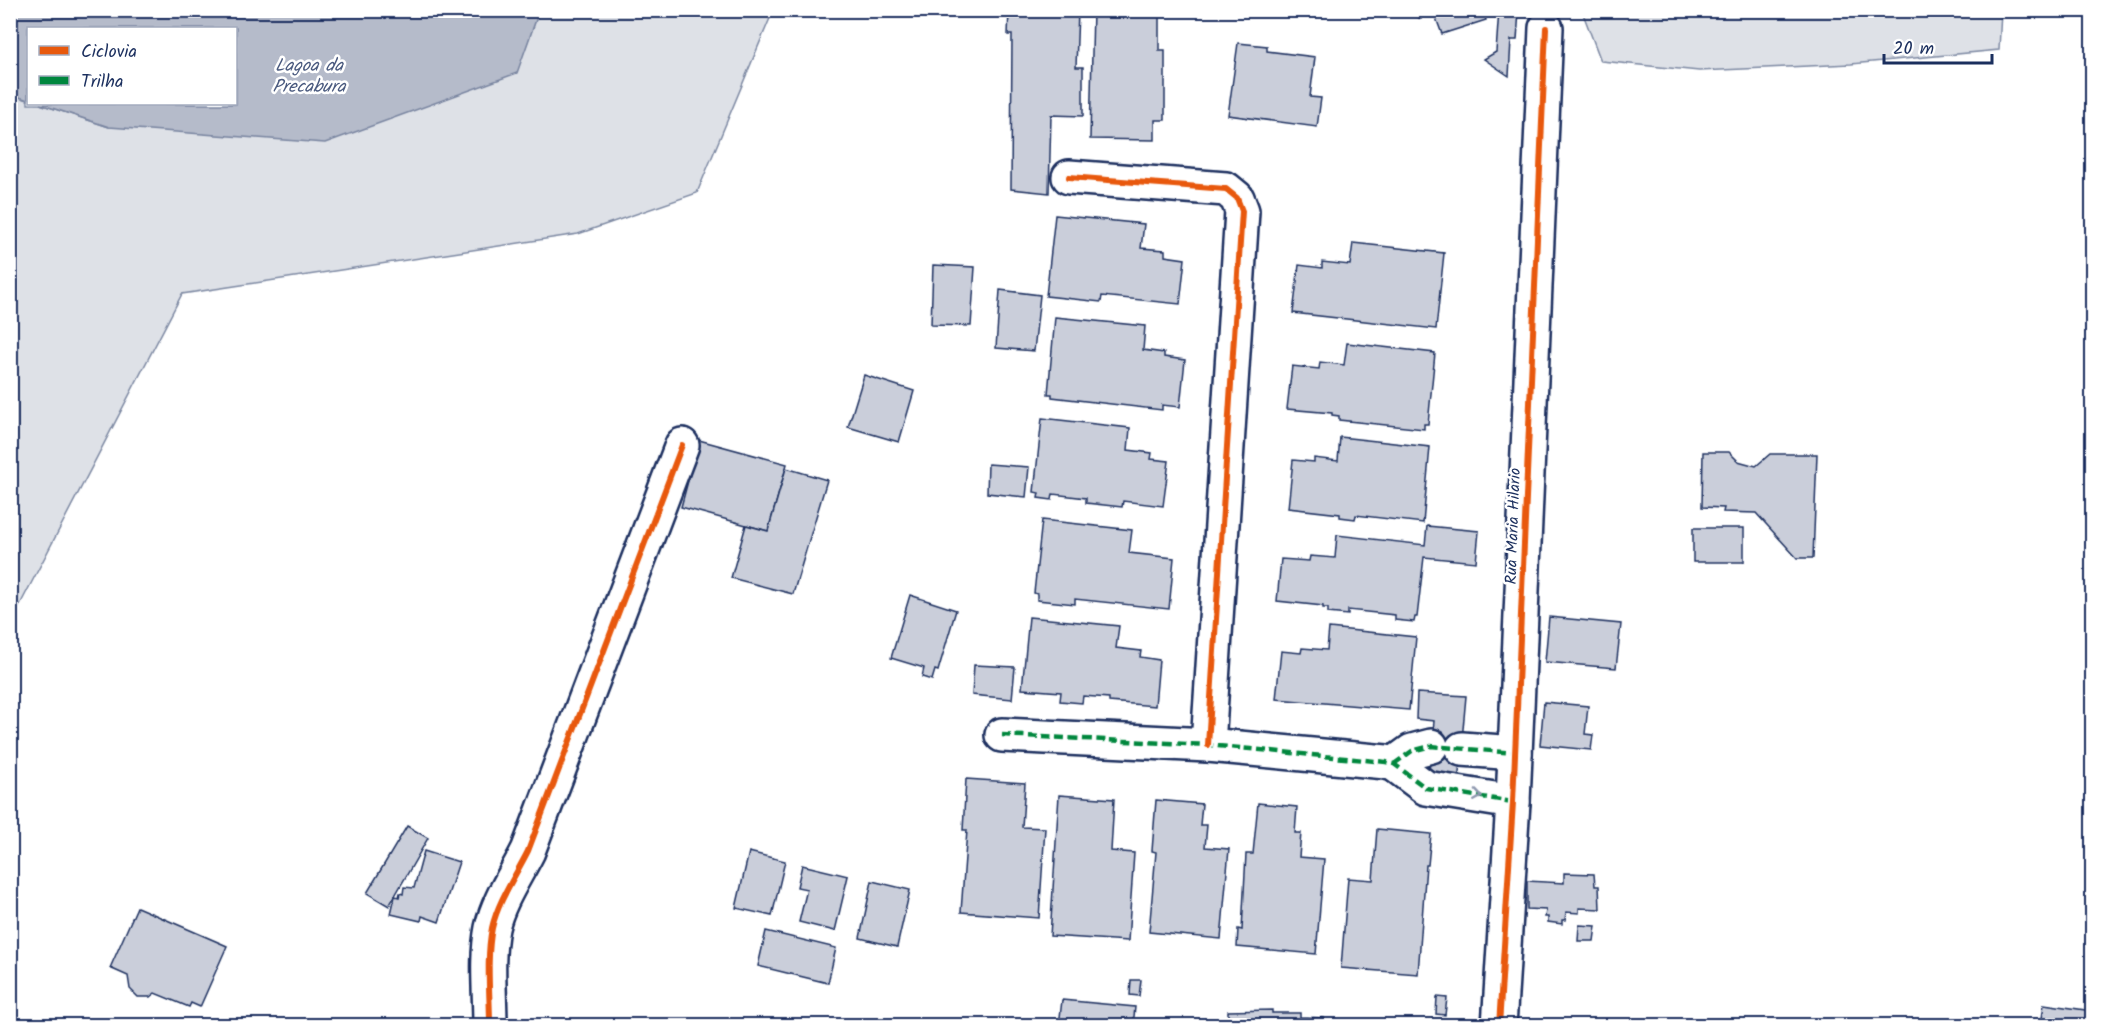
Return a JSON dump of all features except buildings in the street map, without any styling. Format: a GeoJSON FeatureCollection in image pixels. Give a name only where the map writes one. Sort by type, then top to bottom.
{"type":"FeatureCollection","features":[{"type":"Feature","properties":{"kind":"street","name":"Rua Maria Hilario"},"geometry":{"type":"LineString","coordinates":[[1499,1026],[1513,802],[1546,28]]}},
{"type":"Feature","properties":{"kind":"street"},"geometry":{"type":"LineString","coordinates":[[1069,177],[1226,189],[1237,198],[1242,210],[1209,745]]}},
{"type":"Feature","properties":{"kind":"street"},"geometry":{"type":"LineString","coordinates":[[490,1026],[489,957],[493,926],[528,851],[682,445]]}},
{"type":"Feature","properties":{"kind":"street"},"geometry":{"type":"LineString","coordinates":[[1002,735],[1209,745],[1394,764],[1426,788],[1513,802]]}},
{"type":"Feature","properties":{"kind":"street"},"geometry":{"type":"LineString","coordinates":[[1394,764],[1412,751],[1446,748],[1515,753]]}},
{"type":"Feature","properties":{"kind":"shaded area"},"geometry":{"type":"Polygon","coordinates":[[[539,11],[773,11],[697,193],[578,234],[182,294],[11,622],[10,94],[27,100],[27,105],[43,105],[109,127],[516,73],[539,11]]]}},
{"type":"Feature","properties":{"kind":"shaded area"},"geometry":{"type":"Polygon","coordinates":[[[1582,11],[2001,11],[1999,50],[1851,64],[1699,71],[1601,61],[1582,11]]]}},
{"type":"Feature","properties":{"kind":"water","name":"Lagoa da Precabura"},"geometry":{"type":"Polygon","coordinates":[[[11,10],[539,10],[517,73],[325,143],[109,127],[43,105],[237,105],[237,27],[27,27],[27,100],[11,94],[11,10]]]}},
{"type":"Feature","properties":{"kind":"marked path"},"geometry":{"type":"LineString","coordinates":[[1002,735],[1208,745],[1386,762],[1394,764],[1426,788],[1513,802]]}},
{"type":"Feature","properties":{"kind":"marked path"},"geometry":{"type":"LineString","coordinates":[[1394,764],[1412,751],[1431,746],[1515,753]]}},
{"type":"Feature","properties":{"kind":"cycle path"},"geometry":{"type":"LineString","coordinates":[[1499,1026],[1513,802],[1546,28]]}},
{"type":"Feature","properties":{"kind":"cycle path"},"geometry":{"type":"LineString","coordinates":[[1069,177],[1226,189],[1237,198],[1242,211],[1208,745]]}},
{"type":"Feature","properties":{"kind":"cycle path"},"geometry":{"type":"LineString","coordinates":[[490,1026],[489,952],[495,918],[528,851],[682,445]]}}]}
